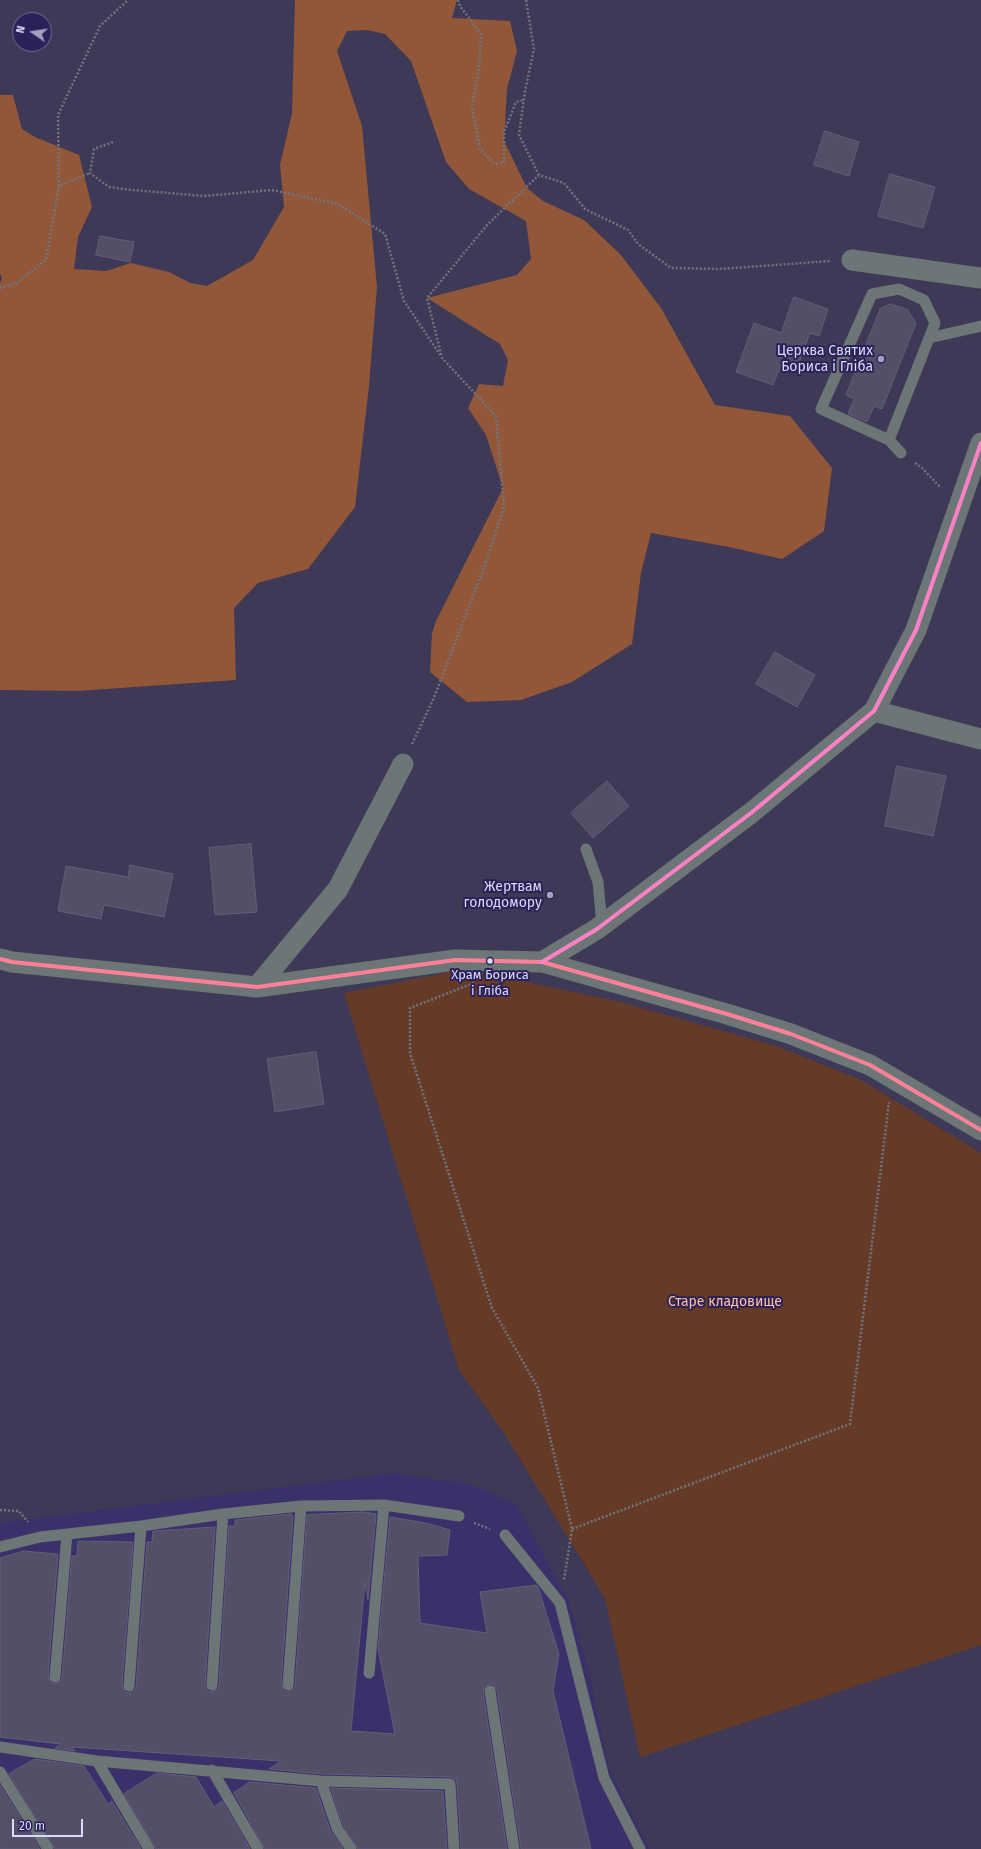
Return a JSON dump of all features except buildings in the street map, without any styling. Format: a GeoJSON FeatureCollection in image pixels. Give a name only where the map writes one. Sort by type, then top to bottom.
{"type":"FeatureCollection","features":[{"type":"Feature","properties":{"kind":"street"},"geometry":{"type":"LineString","coordinates":[[852,260],[981,278]]}},
{"type":"Feature","properties":{"kind":"street"},"geometry":{"type":"LineString","coordinates":[[542,962],[602,925],[751,813],[874,711],[916,630],[981,443]]}},
{"type":"Feature","properties":{"kind":"street"},"geometry":{"type":"LineString","coordinates":[[874,711],[981,739]]}},
{"type":"Feature","properties":{"kind":"street"},"geometry":{"type":"LineString","coordinates":[[257,987],[338,889],[403,764]]}},
{"type":"Feature","properties":{"kind":"street"},"geometry":{"type":"LineString","coordinates":[[0,959],[12,962],[257,987],[455,960],[542,962],[728,1014],[791,1034],[870,1065],[981,1130]]}},
{"type":"Feature","properties":{"kind":"lane"},"geometry":{"type":"LineString","coordinates":[[889,440],[935,323],[924,300],[899,289],[872,294],[821,409],[889,440],[901,454]]}},
{"type":"Feature","properties":{"kind":"lane"},"geometry":{"type":"LineString","coordinates":[[930,338],[981,326]]}},
{"type":"Feature","properties":{"kind":"lane"},"geometry":{"type":"LineString","coordinates":[[586,849],[598,882],[602,925]]}},
{"type":"Feature","properties":{"kind":"lane"},"geometry":{"type":"LineString","coordinates":[[369,1673],[384,1505]]}},
{"type":"Feature","properties":{"kind":"lane"},"geometry":{"type":"LineString","coordinates":[[0,1547],[40,1537],[141,1526],[223,1514],[301,1506],[384,1505],[459,1516]]}},
{"type":"Feature","properties":{"kind":"lane"},"geometry":{"type":"LineString","coordinates":[[288,1685],[301,1506]]}},
{"type":"Feature","properties":{"kind":"lane"},"geometry":{"type":"LineString","coordinates":[[212,1685],[223,1514]]}},
{"type":"Feature","properties":{"kind":"lane"},"geometry":{"type":"LineString","coordinates":[[129,1686],[141,1526]]}},
{"type":"Feature","properties":{"kind":"lane"},"geometry":{"type":"LineString","coordinates":[[55,1677],[67,1534]]}},
{"type":"Feature","properties":{"kind":"lane"},"geometry":{"type":"LineString","coordinates":[[505,1536],[560,1603],[581,1678],[604,1778],[640,1849]]}},
{"type":"Feature","properties":{"kind":"lane"},"geometry":{"type":"LineString","coordinates":[[490,1691],[514,1849]]}},
{"type":"Feature","properties":{"kind":"lane"},"geometry":{"type":"LineString","coordinates":[[0,1747],[98,1761],[212,1770],[321,1781],[450,1784],[454,1849]]}},
{"type":"Feature","properties":{"kind":"lane"},"geometry":{"type":"LineString","coordinates":[[98,1761],[149,1849]]}},
{"type":"Feature","properties":{"kind":"lane"},"geometry":{"type":"LineString","coordinates":[[212,1770],[258,1849]]}},
{"type":"Feature","properties":{"kind":"lane"},"geometry":{"type":"LineString","coordinates":[[0,1772],[48,1849]]}},
{"type":"Feature","properties":{"kind":"lane"},"geometry":{"type":"LineString","coordinates":[[321,1781],[337,1828],[351,1849]]}},
{"type":"Feature","properties":{"kind":"path"},"geometry":{"type":"LineString","coordinates":[[0,288],[17,283],[46,260],[59,186],[58,115],[100,26],[128,0]]}},
{"type":"Feature","properties":{"kind":"path"},"geometry":{"type":"LineString","coordinates":[[458,0],[460,6],[481,34],[479,69],[472,106],[480,149],[495,164],[504,163],[504,132],[516,102],[524,100]]}},
{"type":"Feature","properties":{"kind":"path"},"geometry":{"type":"LineString","coordinates":[[526,0],[534,49],[519,136],[539,175],[564,183],[585,209],[628,230],[638,244],[671,268],[720,269],[852,260]]}},
{"type":"Feature","properties":{"kind":"path"},"geometry":{"type":"LineString","coordinates":[[90,173],[94,149],[114,142]]}},
{"type":"Feature","properties":{"kind":"path"},"geometry":{"type":"LineString","coordinates":[[59,186],[90,173]]}},
{"type":"Feature","properties":{"kind":"path"},"geometry":{"type":"LineString","coordinates":[[90,173],[109,187],[204,196],[272,190],[338,204],[385,234],[404,301],[442,358],[496,416],[504,507],[484,568],[436,693],[403,764]]}},
{"type":"Feature","properties":{"kind":"path"},"geometry":{"type":"LineString","coordinates":[[442,358],[427,298],[488,224],[539,175]]}},
{"type":"Feature","properties":{"kind":"path"},"geometry":{"type":"LineString","coordinates":[[495,961],[473,985],[410,1008],[410,1053],[492,1308],[538,1388],[572,1529],[560,1603]]}},
{"type":"Feature","properties":{"kind":"path"},"geometry":{"type":"LineString","coordinates":[[572,1529],[850,1424],[892,1078]]}},
{"type":"Feature","properties":{"kind":"path"},"geometry":{"type":"LineString","coordinates":[[0,1510],[19,1511]]}},
{"type":"Feature","properties":{"kind":"path"},"geometry":{"type":"LineString","coordinates":[[459,1516],[505,1536]]}},
{"type":"Feature","properties":{"kind":"shaded area"},"geometry":{"type":"Polygon","coordinates":[[[295,0],[457,0],[452,18],[510,21],[517,51],[507,89],[504,141],[527,188],[543,201],[584,220],[621,255],[661,308],[715,405],[790,416],[832,468],[824,531],[782,559],[729,547],[651,533],[641,573],[632,644],[572,682],[521,700],[467,702],[430,672],[432,633],[436,621],[503,488],[486,435],[468,408],[479,384],[503,386],[508,360],[500,344],[427,298],[517,275],[531,259],[526,221],[469,189],[446,162],[411,61],[385,34],[367,30],[347,31],[337,51],[362,126],[377,287],[369,386],[355,507],[308,569],[258,583],[234,608],[236,680],[77,691],[0,690],[0,283],[2,278],[0,274],[0,95],[13,95],[22,129],[35,137],[79,155],[92,207],[78,237],[74,269],[106,271],[131,263],[169,272],[190,283],[207,286],[253,260],[284,207],[280,165],[292,113],[295,0]]]}},
{"type":"Feature","properties":{"kind":"shaded area"},"geometry":{"type":"Polygon","coordinates":[[[394,1473],[469,1484],[517,1505],[569,1602],[589,1673],[609,1769],[649,1849],[0,1849],[0,1523],[394,1473]]]}},
{"type":"Feature","properties":{"kind":"green space","name":"Старе кладовище"},"geometry":{"type":"Polygon","coordinates":[[[465,969],[620,1002],[779,1047],[861,1080],[981,1153],[981,1645],[640,1757],[605,1598],[504,1433],[459,1370],[344,993],[465,969]]]}},
{"type":"Feature","properties":{"kind":"transit line"},"geometry":{"type":"LineString","coordinates":[[542,962],[597,929],[751,813],[874,711],[916,630],[981,443]]}},
{"type":"Feature","properties":{"kind":"transit line"},"geometry":{"type":"LineString","coordinates":[[0,959],[12,962],[257,987],[455,960],[542,962],[727,1014],[791,1034],[870,1065],[981,1130]]}},
{"type":"Feature","properties":{"kind":"place","name":"Церква Святих Бориса і Гліба"},"geometry":{"type":"Point","coordinates":[881,359]}},
{"type":"Feature","properties":{"kind":"place","name":"Жертвам голодомору"},"geometry":{"type":"Point","coordinates":[550,895]}},
{"type":"Feature","properties":{"kind":"place","name":"Храм Бориса і Гліба"},"geometry":{"type":"Point","coordinates":[490,961]}}]}
